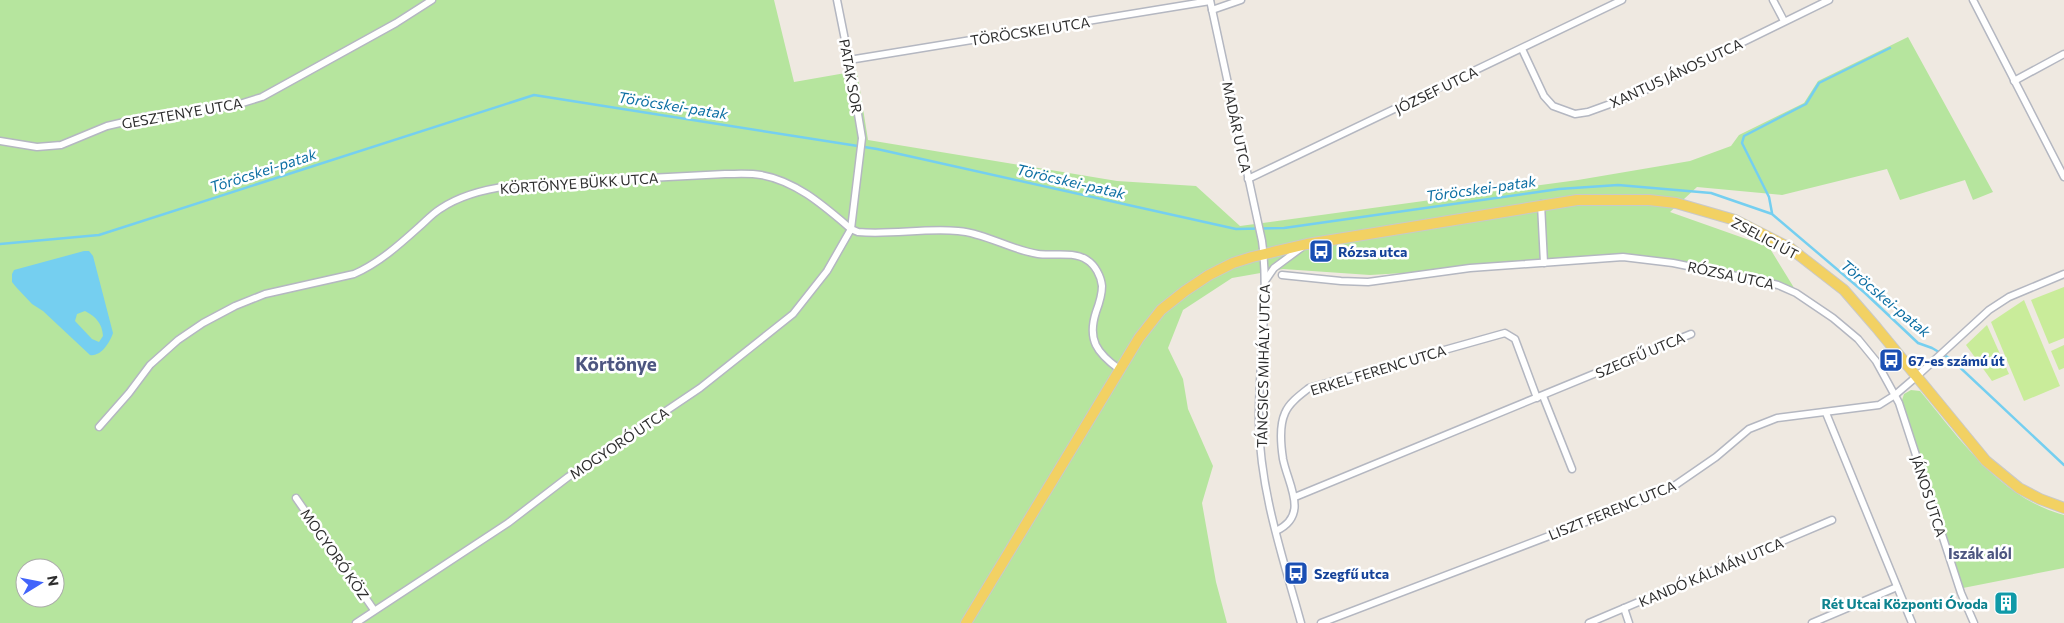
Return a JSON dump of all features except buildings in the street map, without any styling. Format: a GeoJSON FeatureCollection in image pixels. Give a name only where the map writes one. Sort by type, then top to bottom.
{"type":"FeatureCollection","features":[{"type":"Feature","properties":{"kind":"main road","name":"ZSELICI ÚT"},"geometry":{"type":"LineString","coordinates":[[966,623],[1144,332],[1161,310],[1190,287],[1233,263],[1307,244],[1541,204],[1577,200],[1649,200],[1676,203],[1718,214],[1753,228],[1800,255],[1844,290],[1986,461],[2019,488],[2040,499],[2064,508]]}},
{"type":"Feature","properties":{"kind":"street","name":"GESZTENYE UTCA"},"geometry":{"type":"LineString","coordinates":[[0,141],[37,147],[61,145],[108,126],[150,116],[233,106],[262,97],[396,23],[432,0]]}},
{"type":"Feature","properties":{"kind":"street","name":"PATAK SOR"},"geometry":{"type":"LineString","coordinates":[[837,0],[850,60],[862,138],[851,229]]}},
{"type":"Feature","properties":{"kind":"street","name":"TÖRÖCSKEI UTCA"},"geometry":{"type":"LineString","coordinates":[[850,60],[1210,0]]}},
{"type":"Feature","properties":{"kind":"street","name":"MADÁR UTCA"},"geometry":{"type":"LineString","coordinates":[[1210,0],[1264,254]]}},
{"type":"Feature","properties":{"kind":"street"},"geometry":{"type":"LineString","coordinates":[[1212,10],[1241,0]]}},
{"type":"Feature","properties":{"kind":"street","name":"JÓZSEF UTCA"},"geometry":{"type":"LineString","coordinates":[[1248,179],[1622,0]]}},
{"type":"Feature","properties":{"kind":"street"},"geometry":{"type":"LineString","coordinates":[[1774,0],[1784,21]]}},
{"type":"Feature","properties":{"kind":"street","name":"XANTUS JÁNOS UTCA"},"geometry":{"type":"LineString","coordinates":[[1522,49],[1544,96],[1552,106],[1564,111],[1582,113],[1602,108],[1635,95],[1829,0]]}},
{"type":"Feature","properties":{"kind":"street"},"geometry":{"type":"LineString","coordinates":[[1973,0],[2064,177]]}},
{"type":"Feature","properties":{"kind":"street"},"geometry":{"type":"LineString","coordinates":[[2014,80],[2064,54]]}},
{"type":"Feature","properties":{"kind":"street","name":"KÖRTÖNYE BÜKK UTCA"},"geometry":{"type":"LineString","coordinates":[[99,427],[129,393],[150,365],[178,340],[203,323],[235,306],[265,294],[354,274],[368,268],[440,209],[462,198],[487,189],[516,185],[725,174],[760,174],[810,195],[851,229]]}},
{"type":"Feature","properties":{"kind":"street"},"geometry":{"type":"LineString","coordinates":[[1541,204],[1544,263]]}},
{"type":"Feature","properties":{"kind":"street"},"geometry":{"type":"LineString","coordinates":[[851,229],[867,233],[906,230],[958,231],[1022,251],[1076,256],[1086,259],[1100,275],[1102,286],[1093,322],[1096,348],[1104,358],[1119,370]]}},
{"type":"Feature","properties":{"kind":"street","name":"MOGYORÓ UTCA"},"geometry":{"type":"LineString","coordinates":[[356,623],[508,523],[568,477],[700,388],[769,335],[793,314],[827,271],[851,229]]}},
{"type":"Feature","properties":{"kind":"street"},"geometry":{"type":"LineString","coordinates":[[1265,280],[1283,260],[1307,244]]}},
{"type":"Feature","properties":{"kind":"street","name":"TÁNCSICS MIHÁLY UTCA"},"geometry":{"type":"LineString","coordinates":[[1264,254],[1265,280],[1259,423],[1264,483],[1301,623]]}},
{"type":"Feature","properties":{"kind":"street","name":"RÓZSA UTCA"},"geometry":{"type":"LineString","coordinates":[[1282,275],[1368,282],[1470,268],[1594,258],[1644,258],[1778,285],[1796,293],[1833,318],[1858,339],[1876,361],[1895,395]]}},
{"type":"Feature","properties":{"kind":"street"},"geometry":{"type":"LineString","coordinates":[[1895,395],[1989,310],[2010,297],[2064,274]]}},
{"type":"Feature","properties":{"kind":"street","name":"ERKEL FERENC UTCA"},"geometry":{"type":"LineString","coordinates":[[1295,497],[1283,459],[1281,434],[1285,413],[1295,399],[1309,388],[1505,333],[1515,339],[1540,397]]}},
{"type":"Feature","properties":{"kind":"street","name":"SZEGFŰ UTCA"},"geometry":{"type":"LineString","coordinates":[[1295,497],[1691,334]]}},
{"type":"Feature","properties":{"kind":"street","name":"LISZT FERENC UTCA"},"geometry":{"type":"LineString","coordinates":[[1321,623],[1632,504],[1674,486],[1716,457],[1749,429],[1778,418],[1879,405],[1895,395]]}},
{"type":"Feature","properties":{"kind":"street","name":"JÁNOS UTCA"},"geometry":{"type":"LineString","coordinates":[[1895,395],[1961,593],[1974,623]]}},
{"type":"Feature","properties":{"kind":"street"},"geometry":{"type":"LineString","coordinates":[[1540,397],[1572,469]]}},
{"type":"Feature","properties":{"kind":"street"},"geometry":{"type":"LineString","coordinates":[[1826,412],[1912,623]]}},
{"type":"Feature","properties":{"kind":"street"},"geometry":{"type":"LineString","coordinates":[[1276,531],[1291,519],[1294,512],[1295,497]]}},
{"type":"Feature","properties":{"kind":"street","name":"MOGYORÓ KÖZ"},"geometry":{"type":"LineString","coordinates":[[296,498],[374,610]]}},
{"type":"Feature","properties":{"kind":"street","name":"KANDÓ KÁLMÁN UTCA"},"geometry":{"type":"LineString","coordinates":[[1589,623],[1832,520]]}},
{"type":"Feature","properties":{"kind":"street"},"geometry":{"type":"LineString","coordinates":[[1812,623],[1897,587]]}},
{"type":"Feature","properties":{"kind":"street"},"geometry":{"type":"LineString","coordinates":[[1624,608],[1629,623]]}},
{"type":"Feature","properties":{"kind":"green space"},"geometry":{"type":"Polygon","coordinates":[[[0,0],[774,0],[794,82],[857,71],[868,140],[1117,181],[1196,186],[1240,226],[1578,180],[1690,161],[1731,146],[1739,135],[1804,103],[1818,81],[1908,37],[1993,192],[1973,200],[1965,180],[1900,200],[1887,169],[1782,195],[1697,187],[1670,212],[1769,247],[1796,291],[1701,271],[1624,260],[1370,275],[1283,269],[1232,278],[1183,310],[1168,348],[1183,379],[1188,409],[1213,466],[1202,503],[1216,582],[1227,623],[0,623],[0,0]]]}},
{"type":"Feature","properties":{"kind":"green space"},"geometry":{"type":"Polygon","coordinates":[[[2064,287],[2064,338],[2049,344],[2031,300],[2064,287]]]}},
{"type":"Feature","properties":{"kind":"green space"},"geometry":{"type":"Polygon","coordinates":[[[2024,300],[2060,386],[2024,401],[1991,322],[2024,300]]]}},
{"type":"Feature","properties":{"kind":"green space"},"geometry":{"type":"Polygon","coordinates":[[[1987,325],[2009,374],[1992,381],[1966,345],[1987,325]]]}},
{"type":"Feature","properties":{"kind":"green space"},"geometry":{"type":"Polygon","coordinates":[[[2064,345],[2064,368],[2059,370],[2051,351],[2064,345]]]}},
{"type":"Feature","properties":{"kind":"green space"},"geometry":{"type":"Polygon","coordinates":[[[1911,390],[1920,391],[1966,447],[2001,481],[2041,507],[2064,515],[2064,568],[1963,588],[1901,403],[1904,394],[1911,390]]]}},
{"type":"Feature","properties":{"kind":"water"},"geometry":{"type":"Polygon","coordinates":[[[89,251],[93,256],[113,333],[110,341],[98,354],[90,355],[43,311],[32,304],[16,287],[12,282],[14,270],[89,251]],[[85,311],[77,314],[75,321],[92,339],[99,342],[103,336],[101,327],[95,318],[85,311]]]}},
{"type":"Feature","properties":{"kind":"waterway"},"geometry":{"type":"LineString","coordinates":[[1772,213],[1769,197],[1742,143],[1744,136],[1806,104],[1819,83],[1890,48]]}},
{"type":"Feature","properties":{"kind":"waterway","name":"Töröcskei-patak"},"geometry":{"type":"LineString","coordinates":[[0,244],[99,235],[534,95],[877,149],[1236,229],[1284,228],[1559,189],[1618,185],[1711,193],[1772,214],[1865,293],[1918,343],[1932,348],[1951,359],[2064,465]]}},
{"type":"Feature","properties":{"kind":"place","name":"Rózsa utca"},"geometry":{"type":"Point","coordinates":[1321,251]}},
{"type":"Feature","properties":{"kind":"place","name":"67-es számú út"},"geometry":{"type":"Point","coordinates":[1891,360]}},
{"type":"Feature","properties":{"kind":"place","name":"Szegfű utca"},"geometry":{"type":"Point","coordinates":[1296,573]}},
{"type":"Feature","properties":{"kind":"place","name":"Rét Utcai Központi Óvoda"},"geometry":{"type":"Point","coordinates":[2006,603]}},
{"type":"Feature","properties":{"kind":"district","name":"Körtönye"},"geometry":{"type":"Point","coordinates":[616,363]}},
{"type":"Feature","properties":{"kind":"district","name":"Iszák alól"},"geometry":{"type":"Point","coordinates":[1980,553]}}]}
